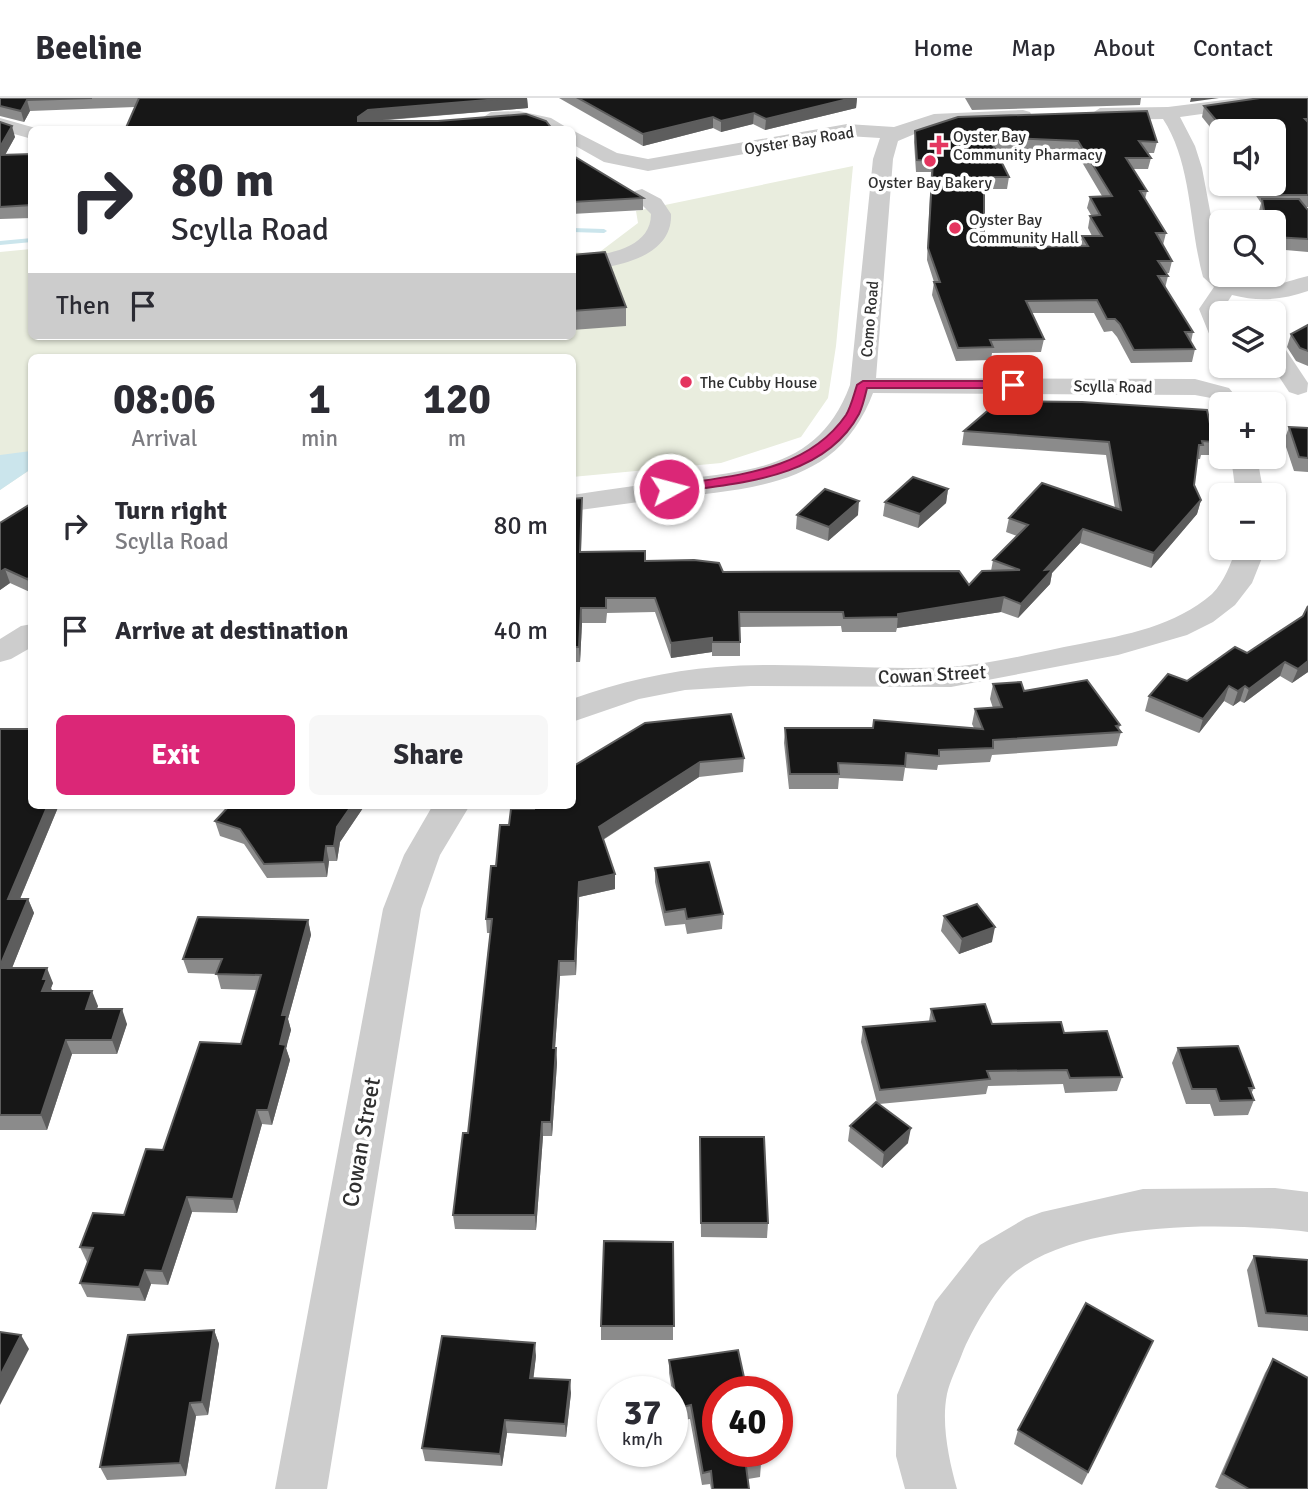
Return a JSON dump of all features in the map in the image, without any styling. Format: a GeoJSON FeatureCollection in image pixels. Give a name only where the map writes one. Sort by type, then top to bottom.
{"type":"FeatureCollection","features":[{"type":"Feature","properties":{"kind":"street"},"geometry":{"type":"LineString","coordinates":[[1076,115],[1168,113],[1282,98]]}},
{"type":"Feature","properties":{"kind":"street"},"geometry":{"type":"LineString","coordinates":[[918,103],[953,118]]}},
{"type":"Feature","properties":{"kind":"street"},"geometry":{"type":"LineString","coordinates":[[1168,113],[1177,126],[1189,160],[1214,277],[1243,298],[1290,291],[1308,283]]}},
{"type":"Feature","properties":{"kind":"street"},"geometry":{"type":"LineString","coordinates":[[476,120],[527,116],[545,120],[555,126]]}},
{"type":"Feature","properties":{"kind":"street","name":"Oyster Bay Road"},"geometry":{"type":"LineString","coordinates":[[576,138],[611,158],[648,164],[847,130],[895,133],[921,122],[953,118],[1039,116]]}},
{"type":"Feature","properties":{"kind":"street"},"geometry":{"type":"LineString","coordinates":[[0,124],[28,132]]}},
{"type":"Feature","properties":{"kind":"street","name":"Como Road"},"geometry":{"type":"LineString","coordinates":[[576,502],[767,474],[809,457],[834,438],[853,414],[863,385],[883,159],[889,139],[895,133]]}},
{"type":"Feature","properties":{"kind":"street"},"geometry":{"type":"LineString","coordinates":[[576,264],[607,261],[628,253],[654,236],[662,224],[661,212],[642,195]]}},
{"type":"Feature","properties":{"kind":"street"},"geometry":{"type":"LineString","coordinates":[[1286,368],[1298,387]]}},
{"type":"Feature","properties":{"kind":"street","name":"Scylla Road"},"geometry":{"type":"LineString","coordinates":[[863,385],[1211,378],[1219,392]]}},
{"type":"Feature","properties":{"kind":"street","name":"Cowan Street"},"geometry":{"type":"LineString","coordinates":[[576,710],[620,694],[686,680],[971,675],[1145,640],[1174,631],[1219,602],[1232,589],[1249,560]]}},
{"type":"Feature","properties":{"kind":"street"},"geometry":{"type":"LineString","coordinates":[[0,652],[28,635]]}},
{"type":"Feature","properties":{"kind":"street","name":"Cowan Street"},"geometry":{"type":"LineString","coordinates":[[301,1489],[402,909],[419,856],[433,830],[449,809]]}},
{"type":"Feature","properties":{"kind":"street"},"geometry":{"type":"LineString","coordinates":[[931,1489],[922,1456],[922,1395],[951,1318],[996,1261],[1042,1232],[1143,1209],[1275,1208],[1308,1212]]}},
{"type":"Feature","properties":{"kind":"shaded area"},"geometry":{"type":"Polygon","coordinates":[[[853,166],[836,346],[828,398],[801,437],[721,463],[576,477],[576,354],[28,354],[28,471],[0,490],[0,252],[28,249],[28,340],[576,340],[576,252],[597,254],[638,223],[636,211],[853,166]]]}},
{"type":"Feature","properties":{"kind":"water"},"geometry":{"type":"Polygon","coordinates":[[[28,451],[28,471],[0,490],[0,455],[28,451]]]}},
{"type":"Feature","properties":{"kind":"building"},"geometry":{"type":"Polygon","coordinates":[[[0,98],[92,98],[27,100],[21,111],[0,106],[0,98]]]}},
{"type":"Feature","properties":{"kind":"building"},"geometry":{"type":"Polygon","coordinates":[[[139,98],[511,98],[368,110],[358,117],[358,121],[438,121],[526,114],[546,121],[550,126],[127,126],[139,98]]]}},
{"type":"Feature","properties":{"kind":"building"},"geometry":{"type":"Polygon","coordinates":[[[578,98],[852,98],[766,119],[754,113],[721,121],[713,117],[643,134],[578,98]]]}},
{"type":"Feature","properties":{"kind":"building"},"geometry":{"type":"Polygon","coordinates":[[[1260,98],[1308,98],[1308,119],[1305,119],[1308,122],[1308,195],[1286,195],[1286,119],[1215,119],[1204,106],[1260,98]]]}},
{"type":"Feature","properties":{"kind":"building"},"geometry":{"type":"Polygon","coordinates":[[[1147,111],[1157,142],[1139,141],[1151,158],[1126,158],[1147,191],[1140,191],[1166,233],[1156,233],[1172,261],[1158,261],[1168,276],[1158,276],[1193,332],[1185,332],[1195,349],[1134,350],[1120,324],[1115,319],[1107,319],[1097,300],[1026,301],[1044,339],[990,340],[993,347],[958,348],[934,282],[940,282],[928,248],[933,161],[917,160],[915,131],[958,117],[1147,111]],[[989,137],[1009,177],[984,177],[984,237],[1013,237],[1018,247],[1088,246],[1082,236],[1102,236],[1090,216],[1100,215],[1090,197],[1112,196],[1078,141],[989,137]]]}},
{"type":"Feature","properties":{"kind":"building"},"geometry":{"type":"Polygon","coordinates":[[[0,122],[12,126],[0,147],[0,122]]]}},
{"type":"Feature","properties":{"kind":"building"},"geometry":{"type":"Polygon","coordinates":[[[28,154],[28,205],[0,207],[0,155],[28,154]]]}},
{"type":"Feature","properties":{"kind":"building"},"geometry":{"type":"Polygon","coordinates":[[[576,157],[643,198],[576,202],[576,157]]]}},
{"type":"Feature","properties":{"kind":"building"},"geometry":{"type":"Polygon","coordinates":[[[1262,199],[1299,199],[1308,210],[1308,239],[1286,238],[1286,210],[1264,210],[1262,199]]]}},
{"type":"Feature","properties":{"kind":"building"},"geometry":{"type":"Polygon","coordinates":[[[605,252],[626,307],[576,311],[576,255],[605,252]]]}},
{"type":"Feature","properties":{"kind":"building"},"geometry":{"type":"Polygon","coordinates":[[[1308,325],[1308,351],[1300,348],[1291,334],[1308,325]]]}},
{"type":"Feature","properties":{"kind":"building"},"geometry":{"type":"Polygon","coordinates":[[[999,401],[1082,402],[1207,410],[1209,442],[1202,441],[1203,445],[1199,445],[1194,485],[1201,500],[1154,553],[1083,529],[1045,570],[1053,569],[1021,604],[1004,597],[898,614],[898,617],[844,618],[843,612],[739,612],[740,642],[712,642],[712,638],[671,643],[655,598],[606,598],[606,608],[581,608],[579,647],[576,647],[576,499],[582,498],[580,552],[645,551],[645,561],[694,560],[719,563],[723,572],[959,571],[969,585],[982,571],[1020,570],[993,560],[1028,525],[1009,518],[1042,483],[1121,510],[1109,442],[964,431],[999,401]]]}},
{"type":"Feature","properties":{"kind":"building"},"geometry":{"type":"Polygon","coordinates":[[[1289,427],[1308,428],[1308,458],[1299,457],[1289,427]]]}},
{"type":"Feature","properties":{"kind":"building"},"geometry":{"type":"Polygon","coordinates":[[[913,477],[948,489],[920,514],[885,502],[913,477]]]}},
{"type":"Feature","properties":{"kind":"building"},"geometry":{"type":"Polygon","coordinates":[[[825,489],[859,501],[829,527],[797,515],[825,489]]]}},
{"type":"Feature","properties":{"kind":"building"},"geometry":{"type":"Polygon","coordinates":[[[28,506],[27,579],[5,569],[0,572],[0,523],[28,506]]]}},
{"type":"Feature","properties":{"kind":"building"},"geometry":{"type":"Polygon","coordinates":[[[1308,606],[1308,661],[1298,669],[1285,662],[1249,689],[1245,686],[1238,691],[1229,686],[1203,719],[1149,696],[1168,674],[1187,681],[1235,647],[1247,653],[1303,616],[1308,606]]]}},
{"type":"Feature","properties":{"kind":"building"},"geometry":{"type":"Polygon","coordinates":[[[1087,680],[1120,725],[1116,726],[1121,732],[993,740],[993,748],[939,750],[939,756],[906,753],[905,766],[838,763],[839,774],[790,774],[785,728],[873,728],[874,720],[983,729],[975,709],[1002,707],[993,684],[1021,682],[1024,691],[1087,680]]]}},
{"type":"Feature","properties":{"kind":"building"},"geometry":{"type":"Polygon","coordinates":[[[731,714],[744,758],[700,762],[599,827],[615,874],[579,882],[575,961],[559,961],[551,1122],[542,1122],[535,1215],[453,1215],[463,1133],[468,1133],[492,919],[486,919],[491,866],[496,866],[500,825],[509,825],[511,809],[576,809],[576,765],[645,723],[731,714]]]}},
{"type":"Feature","properties":{"kind":"building"},"geometry":{"type":"Polygon","coordinates":[[[0,729],[28,729],[28,809],[46,809],[8,899],[28,899],[0,966],[0,729]]]}},
{"type":"Feature","properties":{"kind":"building"},"geometry":{"type":"Polygon","coordinates":[[[226,809],[349,809],[337,827],[334,846],[326,846],[324,862],[264,864],[240,829],[215,821],[226,809]]]}},
{"type":"Feature","properties":{"kind":"building"},"geometry":{"type":"Polygon","coordinates":[[[709,862],[723,914],[687,919],[685,909],[665,912],[655,868],[709,862]]]}},
{"type":"Feature","properties":{"kind":"building"},"geometry":{"type":"Polygon","coordinates":[[[977,904],[995,927],[962,939],[944,916],[977,904]]]}},
{"type":"Feature","properties":{"kind":"building"},"geometry":{"type":"Polygon","coordinates":[[[198,917],[308,920],[282,1015],[287,1015],[280,1044],[286,1045],[268,1110],[257,1110],[233,1199],[187,1197],[162,1271],[145,1270],[139,1287],[80,1283],[93,1248],[80,1247],[93,1213],[124,1215],[146,1149],[163,1150],[200,1042],[241,1044],[261,975],[216,974],[222,959],[183,959],[198,917]]]}},
{"type":"Feature","properties":{"kind":"building"},"geometry":{"type":"Polygon","coordinates":[[[0,968],[47,968],[43,979],[47,979],[42,991],[92,991],[86,1009],[122,1009],[112,1040],[66,1040],[41,1115],[0,1115],[0,968]]]}},
{"type":"Feature","properties":{"kind":"building"},"geometry":{"type":"Polygon","coordinates":[[[985,1004],[992,1024],[1061,1022],[1064,1033],[1107,1031],[1122,1077],[1070,1078],[1067,1070],[987,1071],[990,1079],[880,1090],[863,1027],[935,1021],[931,1009],[985,1004]]]}},
{"type":"Feature","properties":{"kind":"building"},"geometry":{"type":"Polygon","coordinates":[[[1238,1046],[1254,1088],[1249,1088],[1254,1100],[1220,1101],[1216,1089],[1192,1089],[1178,1048],[1238,1046]]]}},
{"type":"Feature","properties":{"kind":"building"},"geometry":{"type":"Polygon","coordinates":[[[876,1102],[911,1128],[884,1153],[850,1126],[876,1102]]]}},
{"type":"Feature","properties":{"kind":"building"},"geometry":{"type":"Polygon","coordinates":[[[700,1137],[764,1137],[768,1223],[701,1223],[700,1137]]]}},
{"type":"Feature","properties":{"kind":"building"},"geometry":{"type":"Polygon","coordinates":[[[604,1241],[673,1242],[674,1326],[601,1326],[604,1241]]]}},
{"type":"Feature","properties":{"kind":"building"},"geometry":{"type":"Polygon","coordinates":[[[1254,1256],[1308,1260],[1308,1316],[1266,1313],[1254,1256]]]}},
{"type":"Feature","properties":{"kind":"building"},"geometry":{"type":"Polygon","coordinates":[[[1086,1303],[1153,1341],[1088,1472],[1018,1430],[1086,1303]]]}},
{"type":"Feature","properties":{"kind":"building"},"geometry":{"type":"Polygon","coordinates":[[[214,1330],[202,1402],[190,1403],[180,1463],[100,1467],[128,1335],[214,1330]]]}},
{"type":"Feature","properties":{"kind":"building"},"geometry":{"type":"Polygon","coordinates":[[[0,1332],[21,1335],[0,1376],[0,1332]]]}},
{"type":"Feature","properties":{"kind":"building"},"geometry":{"type":"Polygon","coordinates":[[[442,1336],[535,1343],[530,1378],[570,1380],[565,1424],[505,1420],[500,1454],[422,1448],[442,1336]]]}},
{"type":"Feature","properties":{"kind":"building"},"geometry":{"type":"Polygon","coordinates":[[[738,1350],[744,1376],[702,1376],[702,1467],[746,1467],[749,1489],[713,1489],[711,1471],[703,1473],[691,1405],[688,1406],[688,1376],[672,1376],[669,1360],[738,1350]]]}},
{"type":"Feature","properties":{"kind":"building"},"geometry":{"type":"Polygon","coordinates":[[[1273,1359],[1308,1378],[1308,1489],[1249,1489],[1223,1474],[1273,1359]]]}},
{"type":"Feature","properties":{"kind":"waterway"},"geometry":{"type":"LineString","coordinates":[[576,230],[604,231]]}},
{"type":"Feature","properties":{"kind":"waterway"},"geometry":{"type":"LineString","coordinates":[[0,243],[28,240]]}},
{"type":"Feature","properties":{"kind":"place","name":"Oyster Bay Community Pharmacy"},"geometry":{"type":"Point","coordinates":[939,145]}},
{"type":"Feature","properties":{"kind":"place","name":"Oyster Bay Bakery"},"geometry":{"type":"Point","coordinates":[930,161]}},
{"type":"Feature","properties":{"kind":"place","name":"Oyster Bay Community Hall"},"geometry":{"type":"Point","coordinates":[955,228]}},
{"type":"Feature","properties":{"kind":"place","name":"The Cubby House"},"geometry":{"type":"Point","coordinates":[686,382]}},
{"type":"Feature","properties":{"kind":"route"},"geometry":{"type":"LineString","coordinates":[[669,489],[767,474],[809,457],[834,438],[853,414],[863,385],[1013,385]]}}]}
